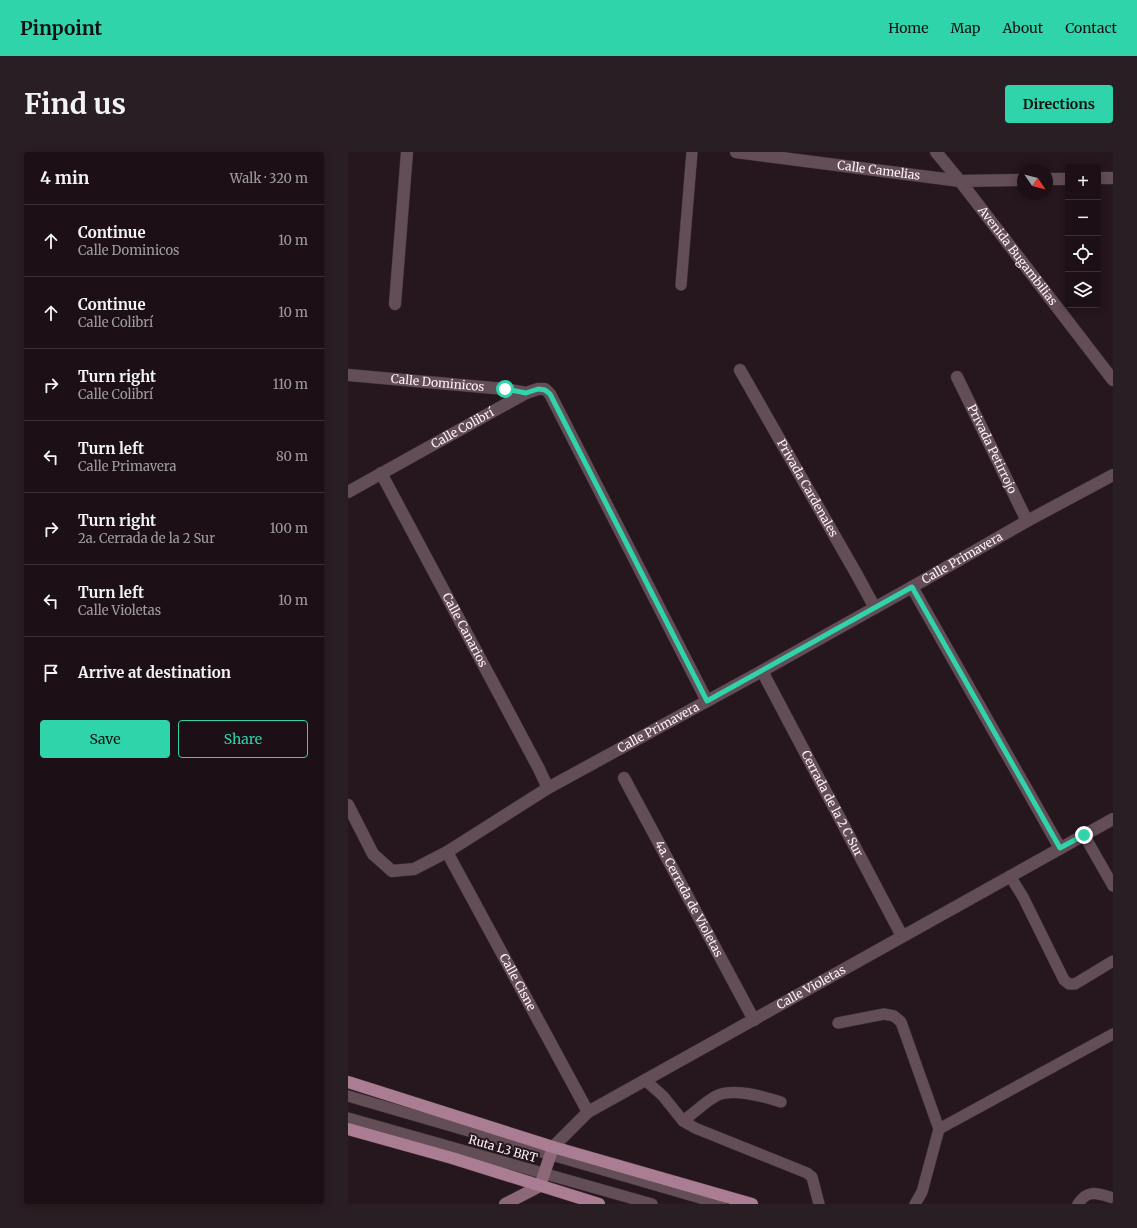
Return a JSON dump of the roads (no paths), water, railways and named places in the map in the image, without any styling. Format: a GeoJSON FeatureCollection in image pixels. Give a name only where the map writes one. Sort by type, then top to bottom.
{"type":"FeatureCollection","features":[{"type":"Feature","properties":{"kind":"main road"},"geometry":{"type":"LineString","coordinates":[[348,1082],[552,1151],[752,1204]]}},
{"type":"Feature","properties":{"kind":"main road"},"geometry":{"type":"LineString","coordinates":[[348,1129],[452,1158],[599,1204]]}},
{"type":"Feature","properties":{"kind":"street"},"geometry":{"type":"LineString","coordinates":[[396,304],[407,152]]}},
{"type":"Feature","properties":{"kind":"street","name":"Calle Camelias"},"geometry":{"type":"LineString","coordinates":[[736,152],[960,181],[1017,180]]}},
{"type":"Feature","properties":{"kind":"street","name":"Avenida Bugambilias"},"geometry":{"type":"LineString","coordinates":[[936,152],[1113,380]]}},
{"type":"Feature","properties":{"kind":"street"},"geometry":{"type":"LineString","coordinates":[[1101,178],[1113,178]]}},
{"type":"Feature","properties":{"kind":"street"},"geometry":{"type":"LineString","coordinates":[[1053,179],[1065,179]]}},
{"type":"Feature","properties":{"kind":"street","name":"Privada Cardenales"},"geometry":{"type":"LineString","coordinates":[[740,370],[858,575],[875,608]]}},
{"type":"Feature","properties":{"kind":"street","name":"Calle Dominicos"},"geometry":{"type":"LineString","coordinates":[[348,375],[505,389],[526,393]]}},
{"type":"Feature","properties":{"kind":"street","name":"Privada Petirrojo"},"geometry":{"type":"LineString","coordinates":[[957,377],[1027,521]]}},
{"type":"Feature","properties":{"kind":"street","name":"Calle Colibrí"},"geometry":{"type":"LineString","coordinates":[[348,492],[526,393],[538,389],[545,390],[550,394],[707,701]]}},
{"type":"Feature","properties":{"kind":"street","name":"Calle Canarios"},"geometry":{"type":"LineString","coordinates":[[381,474],[548,788]]}},
{"type":"Feature","properties":{"kind":"street","name":"Calle Primavera"},"geometry":{"type":"LineString","coordinates":[[348,805],[373,854],[392,871],[414,869],[448,852],[548,788],[762,671],[1027,521],[1113,475]]}},
{"type":"Feature","properties":{"kind":"street"},"geometry":{"type":"LineString","coordinates":[[912,587],[1060,848]]}},
{"type":"Feature","properties":{"kind":"street","name":"Cerrada de la 2 C Sur"},"geometry":{"type":"LineString","coordinates":[[762,671],[902,936]]}},
{"type":"Feature","properties":{"kind":"street","name":"4a. Cerrada de Violetas"},"geometry":{"type":"LineString","coordinates":[[624,778],[754,1020]]}},
{"type":"Feature","properties":{"kind":"street","name":"Calle Violetas"},"geometry":{"type":"LineString","coordinates":[[540,1186],[552,1151],[588,1112],[1113,819]]}},
{"type":"Feature","properties":{"kind":"street","name":"Calle Cisne"},"geometry":{"type":"LineString","coordinates":[[448,852],[588,1112]]}},
{"type":"Feature","properties":{"kind":"street"},"geometry":{"type":"LineString","coordinates":[[505,1204],[540,1186]]}},
{"type":"Feature","properties":{"kind":"lane"},"geometry":{"type":"LineString","coordinates":[[681,285],[692,152]]}},
{"type":"Feature","properties":{"kind":"lane"},"geometry":{"type":"LineString","coordinates":[[1084,835],[1113,886]]}},
{"type":"Feature","properties":{"kind":"lane"},"geometry":{"type":"LineString","coordinates":[[1010,876],[1023,897],[1064,980],[1070,984],[1075,984],[1113,961]]}},
{"type":"Feature","properties":{"kind":"lane"},"geometry":{"type":"LineString","coordinates":[[838,1023],[884,1014],[894,1016],[900,1022],[939,1129],[922,1192],[915,1204]]}},
{"type":"Feature","properties":{"kind":"lane"},"geometry":{"type":"LineString","coordinates":[[939,1129],[1113,1034]]}},
{"type":"Feature","properties":{"kind":"lane"},"geometry":{"type":"LineString","coordinates":[[645,1080],[663,1096],[683,1120],[695,1128],[812,1176],[819,1204]]}},
{"type":"Feature","properties":{"kind":"lane"},"geometry":{"type":"LineString","coordinates":[[683,1120],[718,1095],[736,1092],[751,1094],[781,1102]]}},
{"type":"Feature","properties":{"kind":"lane"},"geometry":{"type":"LineString","coordinates":[[348,1096],[552,1151],[721,1204]]}},
{"type":"Feature","properties":{"kind":"lane","name":"Ruta L3 BRT"},"geometry":{"type":"LineString","coordinates":[[348,1118],[652,1204]]}},
{"type":"Feature","properties":{"kind":"lane"},"geometry":{"type":"LineString","coordinates":[[1078,1204],[1084,1196],[1090,1193],[1113,1198]]}}]}
